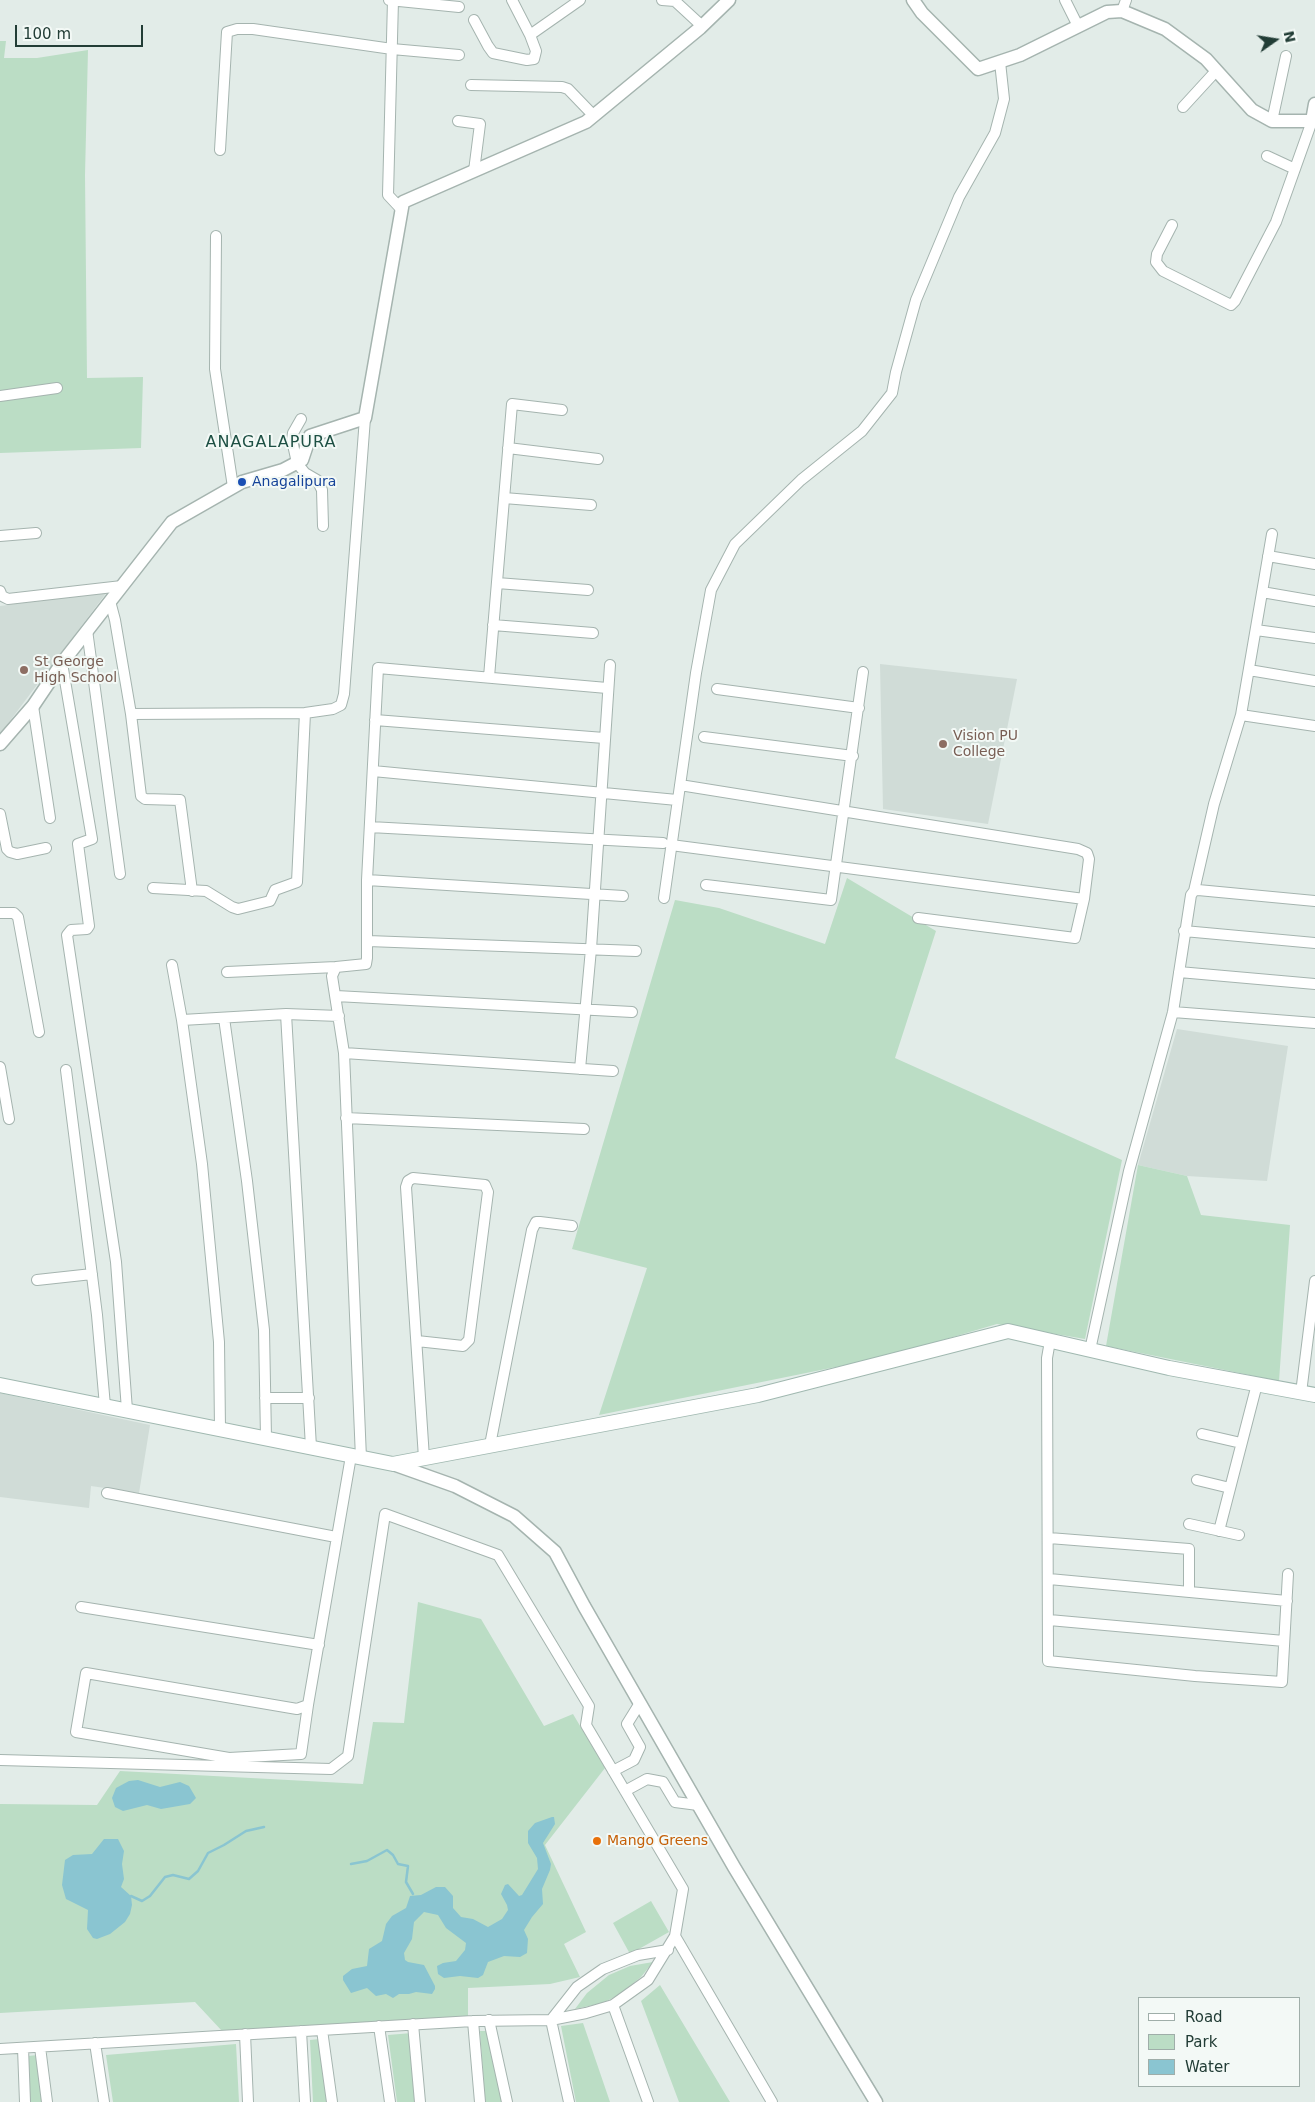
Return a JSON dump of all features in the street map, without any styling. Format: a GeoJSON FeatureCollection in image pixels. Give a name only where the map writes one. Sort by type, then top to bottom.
{"type":"FeatureCollection","features":[{"type":"Feature","properties":{"kind":"main road"},"geometry":{"type":"LineString","coordinates":[[0,1385],[392,1464],[758,1395],[1008,1331],[1169,1368],[1308,1394]]}},
{"type":"Feature","properties":{"kind":"street"},"geometry":{"type":"LineString","coordinates":[[389,0],[459,7]]}},
{"type":"Feature","properties":{"kind":"street"},"geometry":{"type":"LineString","coordinates":[[393,0],[388,195],[402,210]]}},
{"type":"Feature","properties":{"kind":"street"},"geometry":{"type":"LineString","coordinates":[[474,20],[493,52],[527,60],[534,58],[536,51],[530,35],[512,0]]}},
{"type":"Feature","properties":{"kind":"street"},"geometry":{"type":"LineString","coordinates":[[530,35],[580,0]]}},
{"type":"Feature","properties":{"kind":"street"},"geometry":{"type":"LineString","coordinates":[[662,0],[675,1],[702,26]]}},
{"type":"Feature","properties":{"kind":"street"},"geometry":{"type":"LineString","coordinates":[[131,714],[305,713],[333,710],[341,705],[344,694],[365,418],[403,202],[586,122],[702,26],[729,0]]}},
{"type":"Feature","properties":{"kind":"street"},"geometry":{"type":"LineString","coordinates":[[914,0],[922,13],[978,69],[1020,55],[1124,5],[1165,30],[1206,59],[1252,110],[1272,121],[1314,112],[1276,222],[1235,301],[1231,305],[1163,271],[1156,262],[1157,254],[1172,225]]}},
{"type":"Feature","properties":{"kind":"street"},"geometry":{"type":"LineString","coordinates":[[1065,0],[1078,26]]}},
{"type":"Feature","properties":{"kind":"street"},"geometry":{"type":"LineString","coordinates":[[220,150],[227,32],[236,29],[253,29],[392,49],[458,55]]}},
{"type":"Feature","properties":{"kind":"street"},"geometry":{"type":"LineString","coordinates":[[1272,121],[1286,56]]}},
{"type":"Feature","properties":{"kind":"street"},"geometry":{"type":"LineString","coordinates":[[664,898],[667,844],[680,785],[711,590],[735,544],[801,480],[862,431],[892,392],[916,300],[959,197],[995,133],[1004,99],[1000,62]]}},
{"type":"Feature","properties":{"kind":"street"},"geometry":{"type":"LineString","coordinates":[[1183,107],[1216,71]]}},
{"type":"Feature","properties":{"kind":"street"},"geometry":{"type":"LineString","coordinates":[[471,85],[551,85],[562,87],[568,89],[594,116]]}},
{"type":"Feature","properties":{"kind":"street"},"geometry":{"type":"LineString","coordinates":[[458,121],[480,124],[474,171]]}},
{"type":"Feature","properties":{"kind":"street"},"geometry":{"type":"LineString","coordinates":[[1304,144],[1315,150]]}},
{"type":"Feature","properties":{"kind":"street"},"geometry":{"type":"LineString","coordinates":[[1267,156],[1295,169]]}},
{"type":"Feature","properties":{"kind":"street"},"geometry":{"type":"LineString","coordinates":[[216,236],[215,369],[233,487]]}},
{"type":"Feature","properties":{"kind":"street"},"geometry":{"type":"LineString","coordinates":[[0,396],[57,388]]}},
{"type":"Feature","properties":{"kind":"street"},"geometry":{"type":"LineString","coordinates":[[489,677],[512,404],[562,410]]}},
{"type":"Feature","properties":{"kind":"street"},"geometry":{"type":"LineString","coordinates":[[0,744],[33,706],[62,663],[172,522],[242,482],[283,470],[302,460],[310,436],[365,418]]}},
{"type":"Feature","properties":{"kind":"street"},"geometry":{"type":"LineString","coordinates":[[301,419],[293,433],[292,440],[297,463],[305,473],[317,480],[322,490],[323,526]]}},
{"type":"Feature","properties":{"kind":"street"},"geometry":{"type":"LineString","coordinates":[[508,448],[598,459]]}},
{"type":"Feature","properties":{"kind":"street"},"geometry":{"type":"LineString","coordinates":[[504,498],[591,505]]}},
{"type":"Feature","properties":{"kind":"street"},"geometry":{"type":"LineString","coordinates":[[0,536],[36,533]]}},
{"type":"Feature","properties":{"kind":"street"},"geometry":{"type":"LineString","coordinates":[[1090,1350],[1129,1171],[1173,1012],[1191,895],[1194,891],[1214,804],[1241,715],[1272,534]]}},
{"type":"Feature","properties":{"kind":"street"},"geometry":{"type":"LineString","coordinates":[[1268,556],[1315,564]]}},
{"type":"Feature","properties":{"kind":"street"},"geometry":{"type":"LineString","coordinates":[[497,583],[588,590]]}},
{"type":"Feature","properties":{"kind":"street"},"geometry":{"type":"LineString","coordinates":[[0,591],[2,596],[8,599],[122,586]]}},
{"type":"Feature","properties":{"kind":"street"},"geometry":{"type":"LineString","coordinates":[[1262,592],[1315,601]]}},
{"type":"Feature","properties":{"kind":"street"},"geometry":{"type":"LineString","coordinates":[[110,601],[131,714],[141,796],[145,799],[180,800],[192,891]]}},
{"type":"Feature","properties":{"kind":"street"},"geometry":{"type":"LineString","coordinates":[[494,626],[593,633]]}},
{"type":"Feature","properties":{"kind":"street"},"geometry":{"type":"LineString","coordinates":[[87,630],[120,874]]}},
{"type":"Feature","properties":{"kind":"street"},"geometry":{"type":"LineString","coordinates":[[1256,630],[1315,638]]}},
{"type":"Feature","properties":{"kind":"street"},"geometry":{"type":"LineString","coordinates":[[62,663],[92,839],[78,844],[89,926],[71,930],[67,935],[116,1262],[128,1410]]}},
{"type":"Feature","properties":{"kind":"street"},"geometry":{"type":"LineString","coordinates":[[580,1069],[591,950],[610,664]]}},
{"type":"Feature","properties":{"kind":"street"},"geometry":{"type":"LineString","coordinates":[[227,972],[336,968],[366,964],[368,941],[367,880],[378,668],[607,688]]}},
{"type":"Feature","properties":{"kind":"street"},"geometry":{"type":"LineString","coordinates":[[1249,670],[1315,681]]}},
{"type":"Feature","properties":{"kind":"street"},"geometry":{"type":"LineString","coordinates":[[706,885],[831,900],[863,672]]}},
{"type":"Feature","properties":{"kind":"street"},"geometry":{"type":"LineString","coordinates":[[717,689],[859,708]]}},
{"type":"Feature","properties":{"kind":"street"},"geometry":{"type":"LineString","coordinates":[[33,706],[50,818]]}},
{"type":"Feature","properties":{"kind":"street"},"geometry":{"type":"LineString","coordinates":[[153,888],[209,892],[238,909],[270,901],[275,890],[297,882],[305,713]]}},
{"type":"Feature","properties":{"kind":"street"},"geometry":{"type":"LineString","coordinates":[[1241,715],[1315,726]]}},
{"type":"Feature","properties":{"kind":"street"},"geometry":{"type":"LineString","coordinates":[[375,720],[604,738]]}},
{"type":"Feature","properties":{"kind":"street"},"geometry":{"type":"LineString","coordinates":[[704,737],[852,756]]}},
{"type":"Feature","properties":{"kind":"street"},"geometry":{"type":"LineString","coordinates":[[373,771],[677,800]]}},
{"type":"Feature","properties":{"kind":"street"},"geometry":{"type":"LineString","coordinates":[[680,785],[1078,849],[1087,853],[1089,859],[1084,899],[1075,938],[918,918]]}},
{"type":"Feature","properties":{"kind":"street"},"geometry":{"type":"LineString","coordinates":[[0,814],[7,849],[10,852],[17,854],[46,848]]}},
{"type":"Feature","properties":{"kind":"street"},"geometry":{"type":"LineString","coordinates":[[370,827],[598,838],[667,844],[1084,899]]}},
{"type":"Feature","properties":{"kind":"street"},"geometry":{"type":"LineString","coordinates":[[367,880],[594,896],[623,896]]}},
{"type":"Feature","properties":{"kind":"street"},"geometry":{"type":"LineString","coordinates":[[1194,891],[1315,901]]}},
{"type":"Feature","properties":{"kind":"street"},"geometry":{"type":"LineString","coordinates":[[0,913],[14,913],[18,917],[39,1032]]}},
{"type":"Feature","properties":{"kind":"street"},"geometry":{"type":"LineString","coordinates":[[1184,931],[1315,943]]}},
{"type":"Feature","properties":{"kind":"street"},"geometry":{"type":"LineString","coordinates":[[368,941],[636,951]]}},
{"type":"Feature","properties":{"kind":"street"},"geometry":{"type":"LineString","coordinates":[[172,966],[182,1020],[202,1164],[218,1332],[220,1429]]}},
{"type":"Feature","properties":{"kind":"street"},"geometry":{"type":"LineString","coordinates":[[308,1705],[297,1709],[86,1673],[76,1732],[229,1758],[301,1754],[336,1537],[356,1457],[344,1053],[332,976],[336,968]]}},
{"type":"Feature","properties":{"kind":"street"},"geometry":{"type":"LineString","coordinates":[[1179,972],[1315,984]]}},
{"type":"Feature","properties":{"kind":"street"},"geometry":{"type":"LineString","coordinates":[[336,996],[632,1012]]}},
{"type":"Feature","properties":{"kind":"street"},"geometry":{"type":"LineString","coordinates":[[1173,1012],[1315,1023]]}},
{"type":"Feature","properties":{"kind":"street"},"geometry":{"type":"LineString","coordinates":[[182,1020],[286,1014],[339,1016]]}},
{"type":"Feature","properties":{"kind":"street"},"geometry":{"type":"LineString","coordinates":[[286,1014],[311,1447]]}},
{"type":"Feature","properties":{"kind":"street"},"geometry":{"type":"LineString","coordinates":[[224,1018],[247,1181],[263,1321],[266,1438]]}},
{"type":"Feature","properties":{"kind":"street"},"geometry":{"type":"LineString","coordinates":[[344,1053],[613,1071]]}},
{"type":"Feature","properties":{"kind":"street"},"geometry":{"type":"LineString","coordinates":[[0,1067],[9,1119]]}},
{"type":"Feature","properties":{"kind":"street"},"geometry":{"type":"LineString","coordinates":[[66,1070],[97,1315],[105,1406]]}},
{"type":"Feature","properties":{"kind":"street"},"geometry":{"type":"LineString","coordinates":[[346,1118],[584,1129]]}},
{"type":"Feature","properties":{"kind":"street"},"geometry":{"type":"LineString","coordinates":[[417,1340],[463,1346],[469,1340],[488,1192],[484,1185],[413,1178],[408,1181],[406,1187],[424,1458]]}},
{"type":"Feature","properties":{"kind":"street"},"geometry":{"type":"LineString","coordinates":[[490,1445],[532,1230],[536,1222],[572,1226]]}},
{"type":"Feature","properties":{"kind":"street"},"geometry":{"type":"LineString","coordinates":[[37,1280],[92,1274]]}},
{"type":"Feature","properties":{"kind":"street"},"geometry":{"type":"LineString","coordinates":[[1308,1394],[1315,1281]]}},
{"type":"Feature","properties":{"kind":"street"},"geometry":{"type":"LineString","coordinates":[[1050,1341],[1047,1358],[1048,1661],[1195,1676],[1282,1682],[1288,1574]]}},
{"type":"Feature","properties":{"kind":"street"},"geometry":{"type":"LineString","coordinates":[[1219,1531],[1257,1384]]}},
{"type":"Feature","properties":{"kind":"street"},"geometry":{"type":"LineString","coordinates":[[265,1398],[309,1398]]}},
{"type":"Feature","properties":{"kind":"street"},"geometry":{"type":"LineString","coordinates":[[1202,1434],[1241,1443]]}},
{"type":"Feature","properties":{"kind":"street"},"geometry":{"type":"LineString","coordinates":[[392,1464],[455,1486],[514,1516],[556,1552],[739,1876],[876,2102]]}},
{"type":"Feature","properties":{"kind":"street"},"geometry":{"type":"LineString","coordinates":[[1197,1480],[1230,1488]]}},
{"type":"Feature","properties":{"kind":"street"},"geometry":{"type":"LineString","coordinates":[[107,1493],[336,1537]]}},
{"type":"Feature","properties":{"kind":"street"},"geometry":{"type":"LineString","coordinates":[[0,1760],[331,1769],[348,1756],[385,1514],[498,1555],[589,1706],[586,1725],[683,1889],[675,1936],[648,1980],[613,2005],[586,2013],[551,2020],[489,2020],[0,2049]]}},
{"type":"Feature","properties":{"kind":"street"},"geometry":{"type":"LineString","coordinates":[[1189,1524],[1239,1535]]}},
{"type":"Feature","properties":{"kind":"street"},"geometry":{"type":"LineString","coordinates":[[1049,1538],[1189,1549],[1189,1592]]}},
{"type":"Feature","properties":{"kind":"street"},"geometry":{"type":"LineString","coordinates":[[1049,1579],[1287,1601]]}},
{"type":"Feature","properties":{"kind":"street"},"geometry":{"type":"LineString","coordinates":[[81,1607],[319,1644]]}},
{"type":"Feature","properties":{"kind":"street"},"geometry":{"type":"LineString","coordinates":[[1049,1620],[1284,1641]]}},
{"type":"Feature","properties":{"kind":"street"},"geometry":{"type":"LineString","coordinates":[[613,1771],[634,1760],[640,1748],[627,1724],[640,1703]]}},
{"type":"Feature","properties":{"kind":"street"},"geometry":{"type":"LineString","coordinates":[[625,1791],[647,1780],[663,1782],[675,1802],[698,1805]]}},
{"type":"Feature","properties":{"kind":"street"},"geometry":{"type":"LineString","coordinates":[[675,1936],[772,2102]]}},
{"type":"Feature","properties":{"kind":"street"},"geometry":{"type":"LineString","coordinates":[[551,2020],[577,1987],[603,1969],[638,1955],[668,1950]]}},
{"type":"Feature","properties":{"kind":"street"},"geometry":{"type":"LineString","coordinates":[[613,2005],[648,2102]]}},
{"type":"Feature","properties":{"kind":"street"},"geometry":{"type":"LineString","coordinates":[[489,2020],[507,2102]]}},
{"type":"Feature","properties":{"kind":"street"},"geometry":{"type":"LineString","coordinates":[[551,2020],[569,2102]]}},
{"type":"Feature","properties":{"kind":"street"},"geometry":{"type":"LineString","coordinates":[[473,2021],[480,2102]]}},
{"type":"Feature","properties":{"kind":"street"},"geometry":{"type":"LineString","coordinates":[[413,2024],[420,2102]]}},
{"type":"Feature","properties":{"kind":"street"},"geometry":{"type":"LineString","coordinates":[[379,2026],[390,2102]]}},
{"type":"Feature","properties":{"kind":"street"},"geometry":{"type":"LineString","coordinates":[[322,2030],[332,2102]]}},
{"type":"Feature","properties":{"kind":"street"},"geometry":{"type":"LineString","coordinates":[[301,2031],[305,2102]]}},
{"type":"Feature","properties":{"kind":"street"},"geometry":{"type":"LineString","coordinates":[[245,2034],[248,2102]]}},
{"type":"Feature","properties":{"kind":"street"},"geometry":{"type":"LineString","coordinates":[[95,2043],[104,2102]]}},
{"type":"Feature","properties":{"kind":"street"},"geometry":{"type":"LineString","coordinates":[[40,2047],[47,2102]]}},
{"type":"Feature","properties":{"kind":"street"},"geometry":{"type":"LineString","coordinates":[[23,2048],[25,2102]]}},
{"type":"Feature","properties":{"kind":"shaded area","name":"St George High School"},"geometry":{"type":"Polygon","coordinates":[[[107,592],[0,734],[0,606],[107,592]]]}},
{"type":"Feature","properties":{"kind":"shaded area","name":"Vision PU College"},"geometry":{"type":"Polygon","coordinates":[[[880,664],[1017,679],[988,824],[883,809],[880,664]]]}},
{"type":"Feature","properties":{"kind":"shaded area"},"geometry":{"type":"Polygon","coordinates":[[[1177,1029],[1288,1046],[1267,1181],[1187,1176],[1138,1165],[1177,1029]]]}},
{"type":"Feature","properties":{"kind":"shaded area"},"geometry":{"type":"Polygon","coordinates":[[[0,1393],[150,1425],[139,1493],[91,1486],[89,1508],[0,1497],[0,1393]]]}},
{"type":"Feature","properties":{"kind":"green space"},"geometry":{"type":"Polygon","coordinates":[[[0,41],[6,41],[4,58],[37,58],[88,50],[85,175],[87,378],[143,377],[141,448],[0,453],[0,41]]]}},
{"type":"Feature","properties":{"kind":"green space"},"geometry":{"type":"Polygon","coordinates":[[[847,878],[936,931],[895,1058],[1122,1160],[1085,1339],[997,1324],[885,1357],[599,1415],[647,1268],[572,1249],[675,900],[719,908],[825,944],[847,878]]]}},
{"type":"Feature","properties":{"kind":"green space"},"geometry":{"type":"Polygon","coordinates":[[[1138,1165],[1187,1176],[1201,1215],[1290,1225],[1279,1381],[1106,1346],[1138,1165]]]}},
{"type":"Feature","properties":{"kind":"green space"},"geometry":{"type":"Polygon","coordinates":[[[418,1602],[481,1619],[544,1726],[573,1714],[605,1768],[545,1845],[586,1932],[564,1944],[580,1977],[550,1984],[468,1988],[468,2017],[222,2031],[195,2002],[0,2013],[0,1804],[97,1805],[120,1771],[363,1784],[373,1722],[404,1723],[418,1602]]]}},
{"type":"Feature","properties":{"kind":"green space"},"geometry":{"type":"Polygon","coordinates":[[[651,1901],[669,1932],[630,1954],[613,1923],[651,1901]]]}},
{"type":"Feature","properties":{"kind":"green space"},"geometry":{"type":"Polygon","coordinates":[[[653,1962],[641,1977],[620,1994],[603,2003],[575,2009],[587,1993],[609,1975],[630,1966],[653,1962]]]}},
{"type":"Feature","properties":{"kind":"green space"},"geometry":{"type":"Polygon","coordinates":[[[660,1985],[730,2102],[679,2102],[641,2001],[660,1985]]]}},
{"type":"Feature","properties":{"kind":"green space"},"geometry":{"type":"Polygon","coordinates":[[[583,2023],[610,2102],[576,2102],[561,2026],[583,2023]]]}},
{"type":"Feature","properties":{"kind":"green space"},"geometry":{"type":"Polygon","coordinates":[[[480,2031],[488,2031],[504,2102],[485,2102],[480,2031]]]}},
{"type":"Feature","properties":{"kind":"green space"},"geometry":{"type":"Polygon","coordinates":[[[412,2033],[417,2102],[397,2102],[388,2035],[412,2033]]]}},
{"type":"Feature","properties":{"kind":"green space"},"geometry":{"type":"Polygon","coordinates":[[[320,2039],[329,2102],[313,2102],[310,2040],[320,2039]]]}},
{"type":"Feature","properties":{"kind":"green space"},"geometry":{"type":"Polygon","coordinates":[[[236,2044],[239,2102],[113,2102],[106,2055],[236,2044]]]}},
{"type":"Feature","properties":{"kind":"green space"},"geometry":{"type":"Polygon","coordinates":[[[38,2055],[44,2102],[30,2102],[28,2056],[38,2055]]]}},
{"type":"Feature","properties":{"kind":"water"},"geometry":{"type":"Polygon","coordinates":[[[138,1780],[160,1787],[180,1782],[189,1786],[196,1798],[190,1804],[161,1809],[147,1805],[123,1811],[115,1807],[112,1798],[116,1788],[129,1781],[138,1780]]]}},
{"type":"Feature","properties":{"kind":"water"},"geometry":{"type":"Polygon","coordinates":[[[554,1817],[555,1824],[543,1843],[551,1864],[550,1870],[542,1889],[543,1904],[524,1930],[528,1939],[527,1953],[520,1957],[504,1956],[488,1962],[483,1975],[478,1978],[460,1976],[444,1978],[438,1974],[437,1966],[456,1961],[465,1950],[466,1943],[446,1928],[438,1915],[424,1912],[414,1922],[412,1939],[404,1953],[405,1960],[408,1962],[424,1965],[435,1986],[432,1994],[416,1992],[399,1994],[393,1998],[386,1994],[376,1996],[367,1988],[351,1993],[343,1980],[343,1976],[352,1969],[367,1966],[369,1949],[382,1941],[386,1924],[392,1916],[406,1908],[410,1896],[421,1895],[436,1887],[445,1887],[453,1896],[453,1908],[461,1917],[473,1919],[488,1927],[502,1919],[508,1910],[501,1894],[505,1885],[508,1884],[519,1896],[522,1895],[538,1869],[537,1858],[528,1843],[528,1831],[535,1823],[554,1817]]]}},
{"type":"Feature","properties":{"kind":"water"},"geometry":{"type":"Polygon","coordinates":[[[104,1839],[118,1839],[124,1851],[122,1864],[124,1879],[121,1887],[131,1896],[132,1905],[130,1914],[125,1922],[110,1934],[97,1939],[93,1938],[87,1929],[88,1910],[66,1899],[62,1885],[65,1860],[73,1855],[92,1854],[104,1839]]]}},
{"type":"Feature","properties":{"kind":"waterway"},"geometry":{"type":"LineString","coordinates":[[131,1896],[142,1901],[150,1896],[165,1877],[173,1875],[189,1879],[198,1871],[208,1853],[246,1831],[264,1827]]}},
{"type":"Feature","properties":{"kind":"waterway"},"geometry":{"type":"LineString","coordinates":[[351,1864],[367,1861],[387,1850],[393,1855],[398,1864],[408,1866],[406,1882],[413,1894]]}},
{"type":"Feature","properties":{"kind":"place","name":"Anagalipura"},"geometry":{"type":"Point","coordinates":[242,482]}},
{"type":"Feature","properties":{"kind":"place","name":"St George High School"},"geometry":{"type":"Point","coordinates":[24,670]}},
{"type":"Feature","properties":{"kind":"place","name":"Vision PU College"},"geometry":{"type":"Point","coordinates":[943,744]}},
{"type":"Feature","properties":{"kind":"place","name":"Mango Greens"},"geometry":{"type":"Point","coordinates":[597,1841]}},
{"type":"Feature","properties":{"kind":"district","name":"ANAGALAPURA"},"geometry":{"type":"Point","coordinates":[271,443]}}]}
